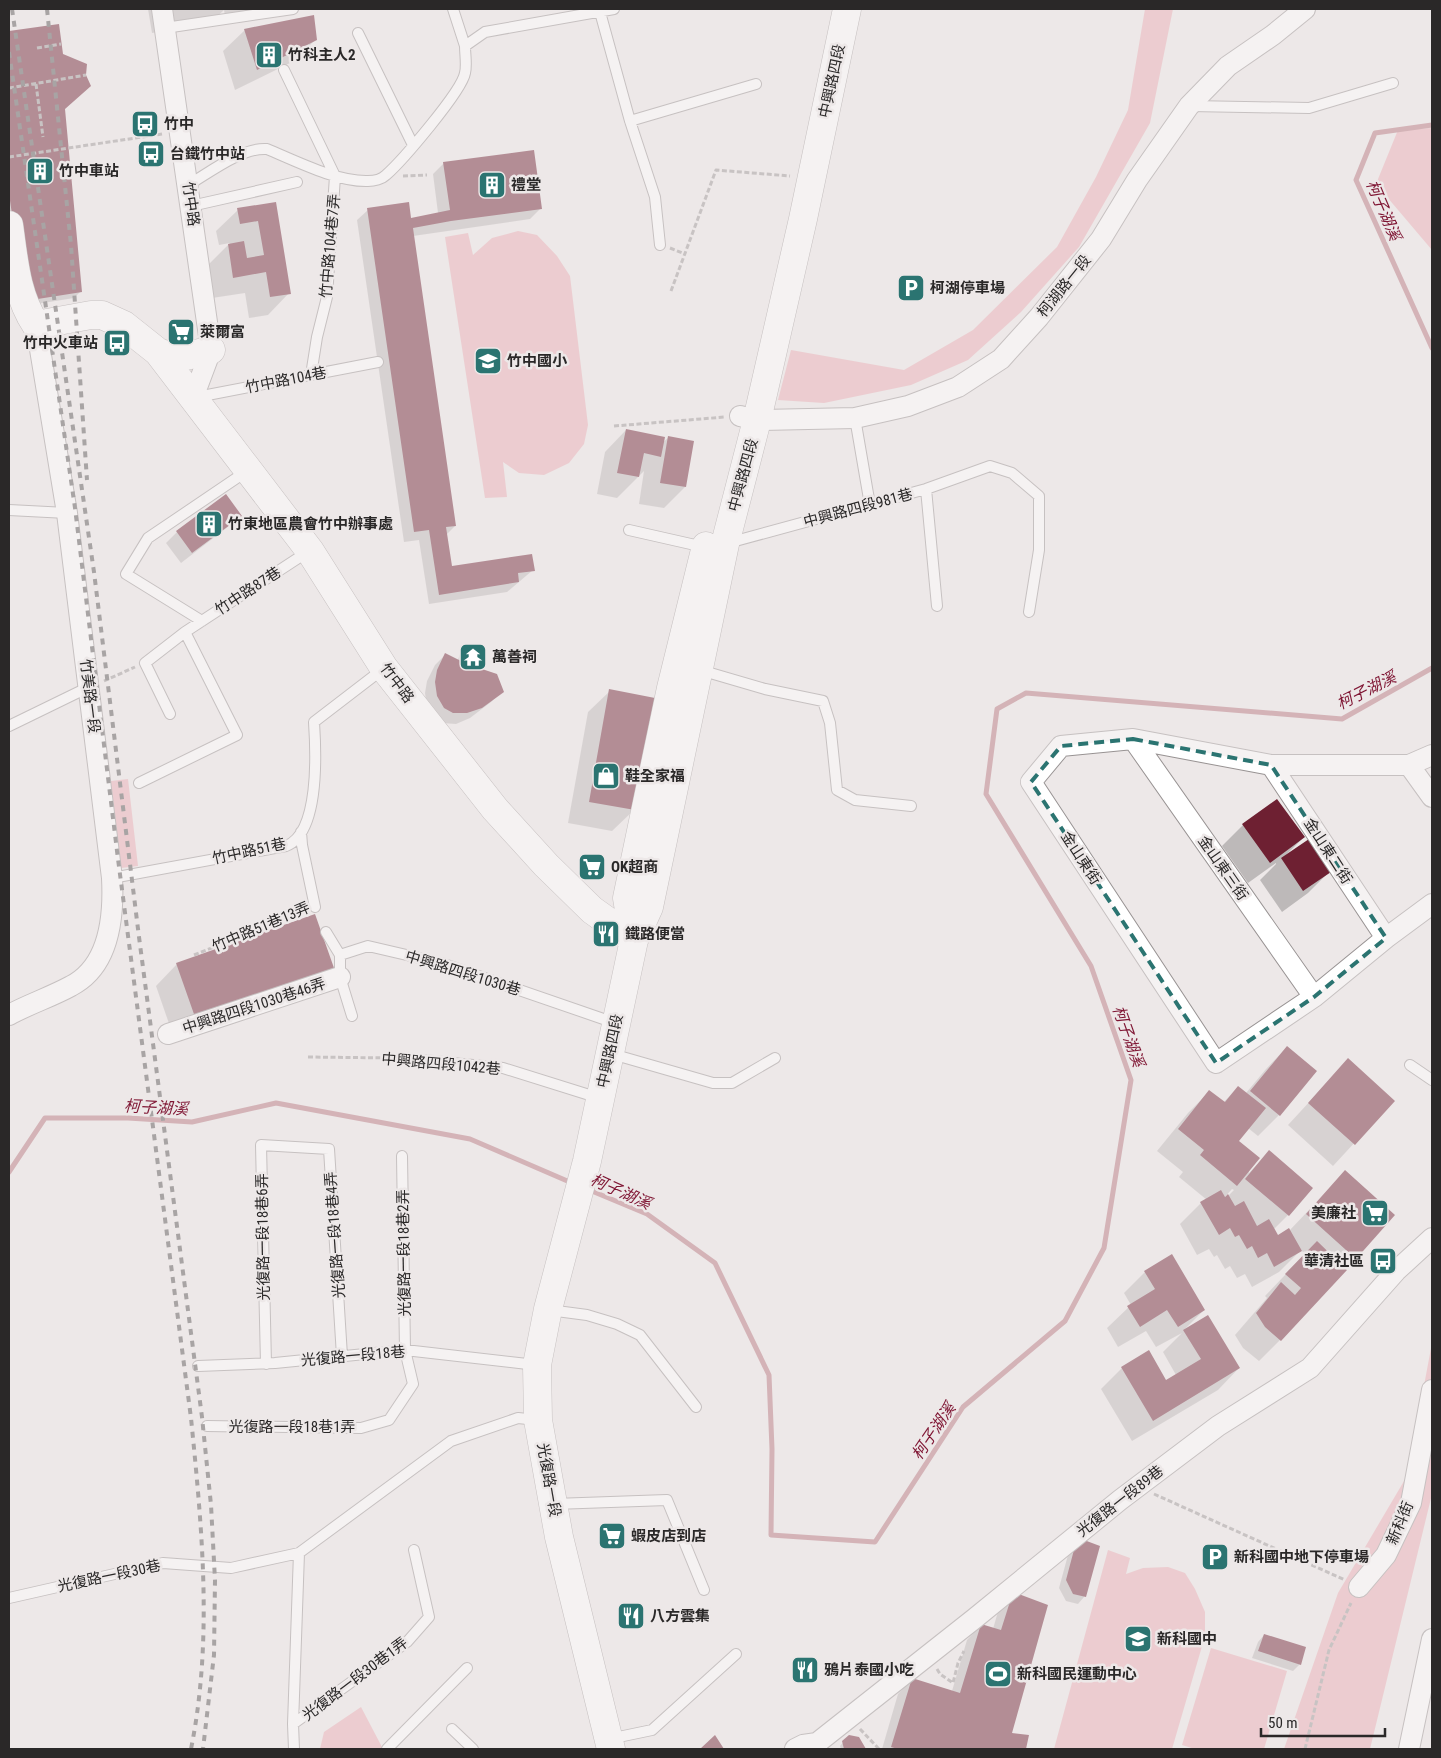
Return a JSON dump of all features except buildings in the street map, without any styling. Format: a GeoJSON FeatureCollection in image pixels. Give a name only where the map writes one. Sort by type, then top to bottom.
{"type":"FeatureCollection","features":[{"type":"Feature","properties":{"kind":"main road","name":"中興路四段"},"geometry":{"type":"LineString","coordinates":[[749,418],[816,84],[828,9]]}},
{"type":"Feature","properties":{"kind":"main road","name":"中興路四段"},"geometry":{"type":"LineString","coordinates":[[574,1209],[634,940],[627,898],[686,686],[715,546],[749,418],[847,9]]}},
{"type":"Feature","properties":{"kind":"main road"},"geometry":{"type":"LineString","coordinates":[[9,225],[13,279],[28,313],[36,325]]}},
{"type":"Feature","properties":{"kind":"main road","name":"竹中路"},"geometry":{"type":"LineString","coordinates":[[36,325],[91,315],[102,316],[124,325],[158,352],[310,551],[384,668],[495,810],[592,910],[634,940]]}},
{"type":"Feature","properties":{"kind":"main road"},"geometry":{"type":"LineString","coordinates":[[158,352],[170,357],[182,357],[211,350]]}},
{"type":"Feature","properties":{"kind":"main road","name":"光復路一段"},"geometry":{"type":"LineString","coordinates":[[574,1209],[548,1310],[537,1365],[538,1420],[559,1536],[609,1744]]}},
{"type":"Feature","properties":{"kind":"street","name":"柯湖路一段"},"geometry":{"type":"LineString","coordinates":[[749,418],[855,418],[908,406],[958,387],[1001,359],[1039,317],[1101,239],[1138,180],[1189,106],[1228,66],[1273,35],[1305,9]]}},
{"type":"Feature","properties":{"kind":"street","name":"竹中路"},"geometry":{"type":"LineString","coordinates":[[163,18],[211,350],[193,398]]}},
{"type":"Feature","properties":{"kind":"street","name":"竹美路一段"},"geometry":{"type":"LineString","coordinates":[[9,1015],[73,986],[86,976],[103,949],[110,929],[113,906],[112,878],[67,513],[36,325]]}},
{"type":"Feature","properties":{"kind":"street","name":"金山東街"},"geometry":{"type":"LineString","coordinates":[[1432,755],[1409,765],[1271,764],[1133,739],[1061,746],[1031,782],[1216,1063],[1314,997],[1386,938],[1432,904]]}},
{"type":"Feature","properties":{"kind":"street","name":"金山東三街"},"geometry":{"type":"LineString","coordinates":[[1133,739],[1314,997]]}},
{"type":"Feature","properties":{"kind":"street","name":"金山東二街"},"geometry":{"type":"LineString","coordinates":[[1271,764],[1386,938]]}},
{"type":"Feature","properties":{"kind":"street"},"geometry":{"type":"LineString","coordinates":[[1409,765],[1432,797]]}},
{"type":"Feature","properties":{"kind":"street","name":"中興路四段1030巷46弄"},"geometry":{"type":"LineString","coordinates":[[168,1034],[340,977]]}},
{"type":"Feature","properties":{"kind":"street","name":"光復路一段89巷"},"geometry":{"type":"LineString","coordinates":[[795,1749],[803,1745],[818,1743],[1138,1487],[1218,1426],[1310,1368],[1396,1271],[1432,1238]]}},
{"type":"Feature","properties":{"kind":"street","name":"新科街"},"geometry":{"type":"LineString","coordinates":[[1359,1587],[1386,1555],[1411,1503],[1432,1390]]}},
{"type":"Feature","properties":{"kind":"street"},"geometry":{"type":"LineString","coordinates":[[1409,1749],[1432,1639]]}},
{"type":"Feature","properties":{"kind":"lane"},"geometry":{"type":"LineString","coordinates":[[163,18],[293,9]]}},
{"type":"Feature","properties":{"kind":"lane"},"geometry":{"type":"LineString","coordinates":[[188,186],[246,152],[260,149],[267,149],[335,176],[368,181],[385,176],[449,102],[465,74],[465,46],[453,9]]}},
{"type":"Feature","properties":{"kind":"lane"},"geometry":{"type":"LineString","coordinates":[[465,46],[484,32],[614,9]]}},
{"type":"Feature","properties":{"kind":"lane"},"geometry":{"type":"LineString","coordinates":[[600,12],[630,121],[655,197],[660,245]]}},
{"type":"Feature","properties":{"kind":"lane"},"geometry":{"type":"LineString","coordinates":[[358,33],[413,145]]}},
{"type":"Feature","properties":{"kind":"lane"},"geometry":{"type":"LineString","coordinates":[[284,70],[335,176]]}},
{"type":"Feature","properties":{"kind":"lane"},"geometry":{"type":"LineString","coordinates":[[1189,106],[1309,108],[1393,83]]}},
{"type":"Feature","properties":{"kind":"lane"},"geometry":{"type":"LineString","coordinates":[[630,121],[756,84]]}},
{"type":"Feature","properties":{"kind":"lane","name":"竹中路104巷7弄"},"geometry":{"type":"LineString","coordinates":[[311,375],[317,337],[327,297],[335,176]]}},
{"type":"Feature","properties":{"kind":"lane"},"geometry":{"type":"LineString","coordinates":[[191,206],[297,182]]}},
{"type":"Feature","properties":{"kind":"lane","name":"竹中路104巷"},"geometry":{"type":"LineString","coordinates":[[193,398],[378,362]]}},
{"type":"Feature","properties":{"kind":"lane"},"geometry":{"type":"LineString","coordinates":[[855,418],[870,504]]}},
{"type":"Feature","properties":{"kind":"lane","name":"中興路四段981巷"},"geometry":{"type":"LineString","coordinates":[[715,546],[926,489],[990,466],[1012,473],[1039,496],[1039,550],[1029,612]]}},
{"type":"Feature","properties":{"kind":"lane"},"geometry":{"type":"LineString","coordinates":[[202,621],[126,574],[148,538],[248,470]]}},
{"type":"Feature","properties":{"kind":"lane"},"geometry":{"type":"LineString","coordinates":[[926,489],[937,606]]}},
{"type":"Feature","properties":{"kind":"lane"},"geometry":{"type":"LineString","coordinates":[[9,510],[67,513]]}},
{"type":"Feature","properties":{"kind":"lane"},"geometry":{"type":"LineString","coordinates":[[629,530],[715,546]]}},
{"type":"Feature","properties":{"kind":"lane","name":"竹中路87巷"},"geometry":{"type":"LineString","coordinates":[[145,663],[185,632],[310,551]]}},
{"type":"Feature","properties":{"kind":"lane"},"geometry":{"type":"LineString","coordinates":[[139,783],[237,735],[185,632]]}},
{"type":"Feature","properties":{"kind":"lane"},"geometry":{"type":"LineString","coordinates":[[145,663],[170,714]]}},
{"type":"Feature","properties":{"kind":"lane","name":"竹中路51巷"},"geometry":{"type":"LineString","coordinates":[[112,878],[286,846],[292,843],[301,832],[311,810],[314,771],[314,722],[384,668]]}},
{"type":"Feature","properties":{"kind":"lane"},"geometry":{"type":"LineString","coordinates":[[686,686],[765,689],[823,701],[830,723],[837,790],[856,800],[910,806]]}},
{"type":"Feature","properties":{"kind":"lane"},"geometry":{"type":"LineString","coordinates":[[9,723],[88,687]]}},
{"type":"Feature","properties":{"kind":"lane","name":"竹中路51巷13弄"},"geometry":{"type":"LineString","coordinates":[[301,832],[302,846],[316,907]]}},
{"type":"Feature","properties":{"kind":"lane","name":"竹中路51巷13弄"},"geometry":{"type":"LineString","coordinates":[[326,932],[340,955]]}},
{"type":"Feature","properties":{"kind":"lane","name":"中興路四段1030巷"},"geometry":{"type":"LineString","coordinates":[[340,955],[368,946],[441,963],[616,1024]]}},
{"type":"Feature","properties":{"kind":"lane"},"geometry":{"type":"LineString","coordinates":[[340,955],[340,977],[352,1016]]}},
{"type":"Feature","properties":{"kind":"lane"},"geometry":{"type":"LineString","coordinates":[[610,1053],[713,1082],[732,1083],[775,1058]]}},
{"type":"Feature","properties":{"kind":"lane","name":"中興路四段1042巷"},"geometry":{"type":"LineString","coordinates":[[403,1058],[502,1068],[600,1098]]}},
{"type":"Feature","properties":{"kind":"lane"},"geometry":{"type":"LineString","coordinates":[[1410,1065],[1432,1080]]}},
{"type":"Feature","properties":{"kind":"lane","name":"光復路一段18巷6弄"},"geometry":{"type":"LineString","coordinates":[[266,1364],[261,1145],[296,1146]]}},
{"type":"Feature","properties":{"kind":"lane","name":"光復路一段18巷4弄"},"geometry":{"type":"LineString","coordinates":[[296,1146],[329,1149],[342,1356]]}},
{"type":"Feature","properties":{"kind":"lane","name":"光復路一段18巷2弄"},"geometry":{"type":"LineString","coordinates":[[402,1156],[406,1350]]}},
{"type":"Feature","properties":{"kind":"lane"},"geometry":{"type":"LineString","coordinates":[[548,1310],[587,1315],[617,1324],[640,1335],[696,1407]]}},
{"type":"Feature","properties":{"kind":"lane","name":"光復路一段18巷"},"geometry":{"type":"LineString","coordinates":[[198,1366],[266,1364],[406,1350],[537,1365]]}},
{"type":"Feature","properties":{"kind":"lane","name":"光復路一段18巷1弄"},"geometry":{"type":"LineString","coordinates":[[206,1426],[360,1428],[389,1420],[413,1384],[406,1350]]}},
{"type":"Feature","properties":{"kind":"lane","name":"光復路一段30巷"},"geometry":{"type":"LineString","coordinates":[[9,1598],[163,1563],[231,1568],[300,1553],[451,1441],[518,1418],[538,1420]]}},
{"type":"Feature","properties":{"kind":"lane"},"geometry":{"type":"LineString","coordinates":[[553,1504],[667,1500],[704,1590]]}},
{"type":"Feature","properties":{"kind":"lane","name":"光復路一段30巷1弄"},"geometry":{"type":"LineString","coordinates":[[293,1724],[407,1642],[430,1617],[414,1550]]}},
{"type":"Feature","properties":{"kind":"lane"},"geometry":{"type":"LineString","coordinates":[[294,1749],[293,1724],[300,1553]]}},
{"type":"Feature","properties":{"kind":"lane"},"geometry":{"type":"LineString","coordinates":[[609,1744],[652,1730],[736,1654]]}},
{"type":"Feature","properties":{"kind":"lane"},"geometry":{"type":"LineString","coordinates":[[387,1749],[467,1668]]}},
{"type":"Feature","properties":{"kind":"lane"},"geometry":{"type":"LineString","coordinates":[[452,1730],[473,1749]]}},
{"type":"Feature","properties":{"kind":"path"},"geometry":{"type":"LineString","coordinates":[[37,48],[61,44]]}},
{"type":"Feature","properties":{"kind":"path"},"geometry":{"type":"LineString","coordinates":[[9,88],[86,75]]}},
{"type":"Feature","properties":{"kind":"path"},"geometry":{"type":"LineString","coordinates":[[36,84],[43,137]]}},
{"type":"Feature","properties":{"kind":"path"},"geometry":{"type":"LineString","coordinates":[[9,157],[156,136],[180,129]]}},
{"type":"Feature","properties":{"kind":"path"},"geometry":{"type":"LineString","coordinates":[[671,291],[716,170],[796,177]]}},
{"type":"Feature","properties":{"kind":"path"},"geometry":{"type":"LineString","coordinates":[[614,426],[749,418]]}},
{"type":"Feature","properties":{"kind":"path"},"geometry":{"type":"LineString","coordinates":[[88,687],[145,663]]}},
{"type":"Feature","properties":{"kind":"path","name":"竹中路51巷13弄"},"geometry":{"type":"LineString","coordinates":[[194,955],[316,907]]}},
{"type":"Feature","properties":{"kind":"path","name":"中興路四段1042巷"},"geometry":{"type":"LineString","coordinates":[[308,1057],[403,1058]]}},
{"type":"Feature","properties":{"kind":"path"},"geometry":{"type":"LineString","coordinates":[[1138,1487],[1359,1587],[1329,1650],[1305,1749]]}},
{"type":"Feature","properties":{"kind":"path"},"geometry":{"type":"LineString","coordinates":[[940,1674],[953,1683],[958,1663],[964,1651]]}},
{"type":"Feature","properties":{"kind":"path"},"geometry":{"type":"LineString","coordinates":[[850,1717],[879,1749]]}},
{"type":"Feature","properties":{"kind":"highlighted area"},"geometry":{"type":"Polygon","coordinates":[[[1133,739],[1271,765],[1386,938],[1314,997],[1216,1063],[1031,782],[1061,746],[1133,739]]]}},
{"type":"Feature","properties":{"kind":"shaded area"},"geometry":{"type":"Polygon","coordinates":[[[1145,9],[1173,9],[1150,123],[1079,247],[1021,312],[968,360],[911,385],[824,403],[778,400],[791,350],[904,370],[973,330],[1057,247],[1096,177],[1128,110],[1145,9]]]}},
{"type":"Feature","properties":{"kind":"shaded area"},"geometry":{"type":"Polygon","coordinates":[[[1432,128],[1432,250],[1376,184],[1398,130],[1432,128]]]}},
{"type":"Feature","properties":{"kind":"shaded area"},"geometry":{"type":"Polygon","coordinates":[[[518,231],[537,235],[557,256],[570,276],[588,425],[584,444],[569,463],[544,475],[519,473],[503,462],[507,497],[485,498],[445,237],[468,233],[473,255],[492,238],[518,231]]]}},
{"type":"Feature","properties":{"kind":"shaded area"},"geometry":{"type":"Polygon","coordinates":[[[128,779],[138,866],[104,870],[94,783],[128,779]]]}},
{"type":"Feature","properties":{"kind":"shaded area"},"geometry":{"type":"Polygon","coordinates":[[[1432,1343],[1432,1494],[1370,1749],[1284,1749],[1338,1593],[1407,1476],[1432,1343]]]}},
{"type":"Feature","properties":{"kind":"shaded area"},"geometry":{"type":"Polygon","coordinates":[[[1108,1550],[1130,1558],[1126,1574],[1143,1568],[1168,1567],[1185,1573],[1195,1589],[1205,1612],[1205,1636],[1172,1749],[1054,1749],[1108,1550]]]}},
{"type":"Feature","properties":{"kind":"shaded area"},"geometry":{"type":"Polygon","coordinates":[[[1211,1648],[1287,1671],[1264,1749],[1195,1749],[1182,1745],[1211,1648]]]}},
{"type":"Feature","properties":{"kind":"shaded area"},"geometry":{"type":"Polygon","coordinates":[[[361,1707],[383,1749],[320,1749],[324,1732],[361,1707]]]}},
{"type":"Feature","properties":{"kind":"waterway","name":"柯子湖溪"},"geometry":{"type":"LineString","coordinates":[[1432,125],[1375,133],[1356,180],[1432,348]]}},
{"type":"Feature","properties":{"kind":"waterway","name":"柯子湖溪"},"geometry":{"type":"LineString","coordinates":[[587,1189],[647,1214],[715,1263],[769,1375],[772,1449],[771,1535],[875,1542],[963,1407],[1065,1321],[1104,1248],[1131,1080],[1091,966],[986,794],[997,709],[1026,693],[1342,719],[1432,668]]}},
{"type":"Feature","properties":{"kind":"waterway","name":"柯子湖溪"},"geometry":{"type":"LineString","coordinates":[[9,1172],[45,1118],[128,1118],[192,1122],[276,1103],[470,1139],[572,1183]]}},
{"type":"Feature","properties":{"kind":"railway"},"geometry":{"type":"LineString","coordinates":[[12,9],[94,572],[139,937],[202,1417],[211,1505],[215,1580],[214,1655],[203,1749]]}},
{"type":"Feature","properties":{"kind":"railway"},"geometry":{"type":"LineString","coordinates":[[47,9],[71,245],[87,480]]}},
{"type":"Feature","properties":{"kind":"railway"},"geometry":{"type":"LineString","coordinates":[[9,52],[75,508],[118,859],[191,1418],[202,1542],[204,1625],[198,1708],[191,1749]]}},
{"type":"Feature","properties":{"kind":"place","name":"竹科主人2"},"geometry":{"type":"Point","coordinates":[269,55]}},
{"type":"Feature","properties":{"kind":"place","name":"竹中"},"geometry":{"type":"Point","coordinates":[145,124]}},
{"type":"Feature","properties":{"kind":"place","name":"台鐵竹中站"},"geometry":{"type":"Point","coordinates":[151,154]}},
{"type":"Feature","properties":{"kind":"place","name":"竹中車站"},"geometry":{"type":"Point","coordinates":[40,171]}},
{"type":"Feature","properties":{"kind":"place","name":"禮堂"},"geometry":{"type":"Point","coordinates":[492,185]}},
{"type":"Feature","properties":{"kind":"place","name":"柯湖停車場"},"geometry":{"type":"Point","coordinates":[911,288]}},
{"type":"Feature","properties":{"kind":"place","name":"萊爾富"},"geometry":{"type":"Point","coordinates":[181,332]}},
{"type":"Feature","properties":{"kind":"place","name":"竹中火車站"},"geometry":{"type":"Point","coordinates":[117,343]}},
{"type":"Feature","properties":{"kind":"place","name":"竹中國小"},"geometry":{"type":"Point","coordinates":[488,361]}},
{"type":"Feature","properties":{"kind":"place","name":"竹東地區農會竹中辦事處"},"geometry":{"type":"Point","coordinates":[209,524]}},
{"type":"Feature","properties":{"kind":"place","name":"萬善祠"},"geometry":{"type":"Point","coordinates":[473,657]}},
{"type":"Feature","properties":{"kind":"place","name":"鞋全家福"},"geometry":{"type":"Point","coordinates":[606,776]}},
{"type":"Feature","properties":{"kind":"place","name":"OK超商"},"geometry":{"type":"Point","coordinates":[592,867]}},
{"type":"Feature","properties":{"kind":"place","name":"鐵路便當"},"geometry":{"type":"Point","coordinates":[606,934]}},
{"type":"Feature","properties":{"kind":"place","name":"美廉社"},"geometry":{"type":"Point","coordinates":[1375,1213]}},
{"type":"Feature","properties":{"kind":"place","name":"華清社區"},"geometry":{"type":"Point","coordinates":[1383,1261]}},
{"type":"Feature","properties":{"kind":"place","name":"蝦皮店到店"},"geometry":{"type":"Point","coordinates":[612,1536]}},
{"type":"Feature","properties":{"kind":"place","name":"新科國中地下停車場"},"geometry":{"type":"Point","coordinates":[1215,1557]}},
{"type":"Feature","properties":{"kind":"place","name":"八方雲集"},"geometry":{"type":"Point","coordinates":[631,1616]}},
{"type":"Feature","properties":{"kind":"place","name":"新科國中"},"geometry":{"type":"Point","coordinates":[1138,1639]}},
{"type":"Feature","properties":{"kind":"place","name":"鴉片泰國小吃"},"geometry":{"type":"Point","coordinates":[805,1670]}},
{"type":"Feature","properties":{"kind":"place","name":"新科國民運動中心"},"geometry":{"type":"Point","coordinates":[998,1674]}}]}
